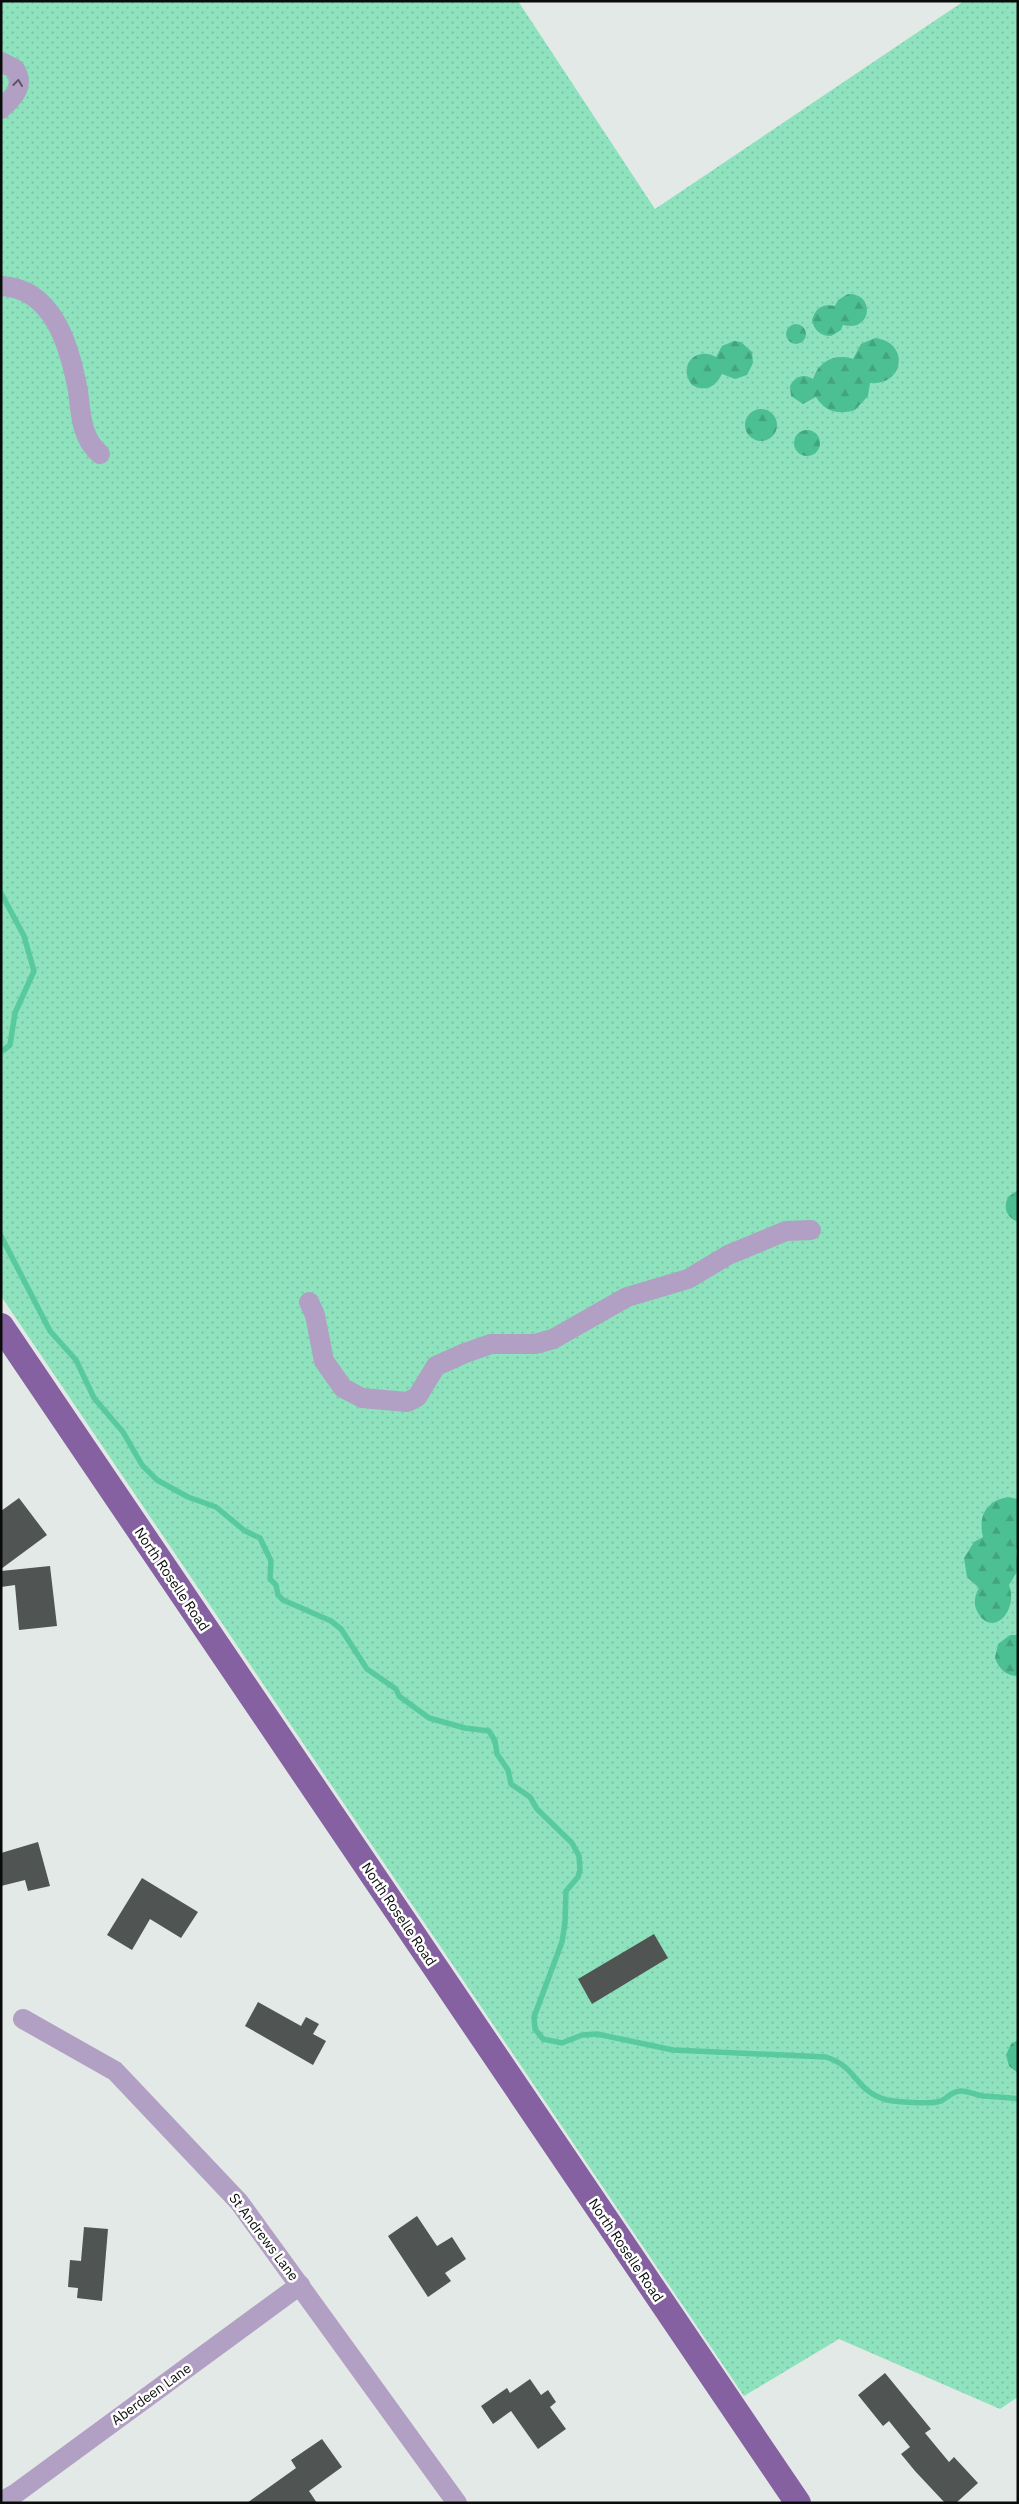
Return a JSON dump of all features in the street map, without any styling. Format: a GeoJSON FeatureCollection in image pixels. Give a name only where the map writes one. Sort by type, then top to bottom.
{"type":"FeatureCollection","features":[{"type":"Feature","properties":{"kind":"main road","name":"North Roselle Road"},"geometry":{"type":"LineString","coordinates":[[1,1326],[798,2503]]}},
{"type":"Feature","properties":{"kind":"street"},"geometry":{"type":"LineString","coordinates":[[1,62],[15,69],[20,82],[16,93],[1,109]]}},
{"type":"Feature","properties":{"kind":"street"},"geometry":{"type":"LineString","coordinates":[[1,286],[30,293],[43,303],[56,321],[75,378],[85,433],[90,443],[100,454]]}},
{"type":"Feature","properties":{"kind":"street"},"geometry":{"type":"LineString","coordinates":[[309,1302],[315,1315],[324,1361],[343,1388],[362,1398],[407,1402],[417,1398],[436,1366],[465,1353],[491,1344],[535,1344],[553,1339],[627,1297],[688,1279],[728,1255],[786,1231],[811,1230]]}},
{"type":"Feature","properties":{"kind":"street","name":"St Andrews Lane"},"geometry":{"type":"LineString","coordinates":[[23,2020],[115,2071],[239,2202],[457,2503]]}},
{"type":"Feature","properties":{"kind":"street","name":"Aberdeen Lane"},"geometry":{"type":"LineString","coordinates":[[1,2502],[23,2489],[300,2285]]}},
{"type":"Feature","properties":{"kind":"green space"},"geometry":{"type":"Polygon","coordinates":[[[1,1],[518,1],[655,209],[964,1],[1018,1],[1018,2397],[1000,2409],[839,2339],[744,2396],[1,1296],[1,1]]]}},
{"type":"Feature","properties":{"kind":"green space"},"geometry":{"type":"Polygon","coordinates":[[[848,294],[857,295],[863,300],[867,312],[865,318],[853,326],[843,325],[841,330],[831,336],[818,332],[812,320],[815,312],[823,306],[835,306],[838,300],[848,294]]]}},
{"type":"Feature","properties":{"kind":"green space"},"geometry":{"type":"Polygon","coordinates":[[[796,324],[803,327],[806,334],[803,341],[796,344],[789,341],[786,334],[789,327],[796,324]]]}},
{"type":"Feature","properties":{"kind":"green space"},"geometry":{"type":"Polygon","coordinates":[[[875,338],[886,341],[894,347],[899,363],[896,371],[890,378],[882,382],[870,383],[868,396],[855,410],[832,411],[824,406],[816,397],[803,404],[791,396],[790,386],[797,378],[806,376],[813,379],[819,367],[828,360],[840,357],[853,359],[861,344],[875,338]]]}},
{"type":"Feature","properties":{"kind":"green space"},"geometry":{"type":"Polygon","coordinates":[[[734,341],[741,342],[752,352],[753,363],[747,375],[735,379],[722,374],[716,383],[709,387],[701,388],[692,385],[687,371],[691,360],[702,354],[716,357],[722,346],[734,341]]]}},
{"type":"Feature","properties":{"kind":"green space"},"geometry":{"type":"Polygon","coordinates":[[[761,409],[767,410],[772,414],[776,419],[776,431],[772,436],[767,440],[761,441],[755,440],[750,436],[746,431],[745,425],[746,419],[750,414],[755,410],[761,409]]]}},
{"type":"Feature","properties":{"kind":"green space"},"geometry":{"type":"Polygon","coordinates":[[[807,430],[816,434],[820,443],[816,452],[807,456],[798,452],[794,443],[798,434],[807,430]]]}},
{"type":"Feature","properties":{"kind":"green space"},"geometry":{"type":"Polygon","coordinates":[[[1018,1190],[1018,1222],[1008,1215],[1006,1205],[1008,1197],[1018,1190]]]}},
{"type":"Feature","properties":{"kind":"green space"},"geometry":{"type":"Polygon","coordinates":[[[1008,1497],[1018,1499],[1018,1549],[1016,1550],[1018,1570],[1009,1585],[1011,1595],[1007,1612],[1002,1619],[989,1623],[977,1611],[975,1599],[979,1588],[967,1577],[964,1558],[974,1542],[983,1537],[982,1522],[985,1511],[994,1502],[1008,1497]]]}},
{"type":"Feature","properties":{"kind":"green space"},"geometry":{"type":"Polygon","coordinates":[[[1010,1635],[1018,1635],[1018,1676],[1010,1675],[1004,1671],[995,1658],[998,1644],[1010,1635]]]}},
{"type":"Feature","properties":{"kind":"green space"},"geometry":{"type":"Polygon","coordinates":[[[1018,2040],[1018,2073],[1009,2066],[1006,2055],[1011,2044],[1018,2040]]]}},
{"type":"Feature","properties":{"kind":"building"},"geometry":{"type":"Polygon","coordinates":[[[19,1498],[47,1535],[1,1569],[1,1511],[19,1498]]]}},
{"type":"Feature","properties":{"kind":"building"},"geometry":{"type":"Polygon","coordinates":[[[50,1566],[57,1626],[19,1630],[15,1585],[1,1587],[1,1571],[50,1566]]]}},
{"type":"Feature","properties":{"kind":"building"},"geometry":{"type":"Polygon","coordinates":[[[38,1842],[50,1886],[28,1891],[25,1880],[1,1886],[1,1853],[38,1842]]]}},
{"type":"Feature","properties":{"kind":"building"},"geometry":{"type":"Polygon","coordinates":[[[142,1878],[198,1912],[181,1938],[150,1919],[132,1950],[107,1935],[142,1878]]]}},
{"type":"Feature","properties":{"kind":"building"},"geometry":{"type":"Polygon","coordinates":[[[654,1934],[668,1958],[592,2004],[578,1979],[654,1934]]]}},
{"type":"Feature","properties":{"kind":"building"},"geometry":{"type":"Polygon","coordinates":[[[258,2002],[301,2026],[306,2017],[319,2024],[313,2034],[326,2041],[313,2065],[245,2026],[258,2002]]]}},
{"type":"Feature","properties":{"kind":"building"},"geometry":{"type":"Polygon","coordinates":[[[417,2216],[437,2246],[452,2237],[466,2259],[445,2273],[451,2281],[428,2297],[388,2236],[417,2216]]]}},
{"type":"Feature","properties":{"kind":"building"},"geometry":{"type":"Polygon","coordinates":[[[84,2227],[108,2229],[102,2301],[77,2298],[78,2288],[68,2287],[70,2260],[81,2261],[84,2227]]]}},
{"type":"Feature","properties":{"kind":"building"},"geometry":{"type":"Polygon","coordinates":[[[885,2373],[931,2429],[925,2433],[949,2462],[954,2457],[978,2483],[956,2503],[945,2503],[915,2471],[901,2454],[910,2447],[889,2421],[883,2426],[858,2395],[885,2373]]]}},
{"type":"Feature","properties":{"kind":"building"},"geometry":{"type":"Polygon","coordinates":[[[530,2379],[541,2395],[548,2390],[556,2402],[550,2407],[566,2429],[538,2449],[511,2411],[493,2424],[481,2406],[507,2388],[510,2393],[530,2379]]]}},
{"type":"Feature","properties":{"kind":"building"},"geometry":{"type":"Polygon","coordinates":[[[322,2439],[342,2467],[309,2491],[317,2503],[247,2503],[296,2468],[291,2460],[322,2439]]]}},
{"type":"Feature","properties":{"kind":"waterway"},"geometry":{"type":"LineString","coordinates":[[1,893],[24,936],[34,971],[15,1013],[10,1045],[1,1052]]}},
{"type":"Feature","properties":{"kind":"waterway"},"geometry":{"type":"LineString","coordinates":[[1,1236],[50,1331],[76,1360],[94,1398],[123,1432],[142,1465],[157,1480],[188,1497],[216,1507],[245,1531],[260,1538],[271,1561],[270,1579],[276,1585],[278,1595],[283,1600],[331,1621],[341,1629],[367,1669],[396,1689],[399,1696],[429,1718],[465,1728],[489,1731],[495,1741],[497,1754],[508,1770],[511,1784],[530,1797],[537,1809],[572,1843],[579,1856],[580,1870],[578,1877],[566,1891],[565,1923],[562,1942],[534,2017],[535,2029],[543,2039],[562,2043],[582,2035],[597,2034],[673,2050],[826,2057],[844,2067],[868,2091],[887,2100],[937,2102],[957,2091],[983,2096],[1018,2099]]}}]}
